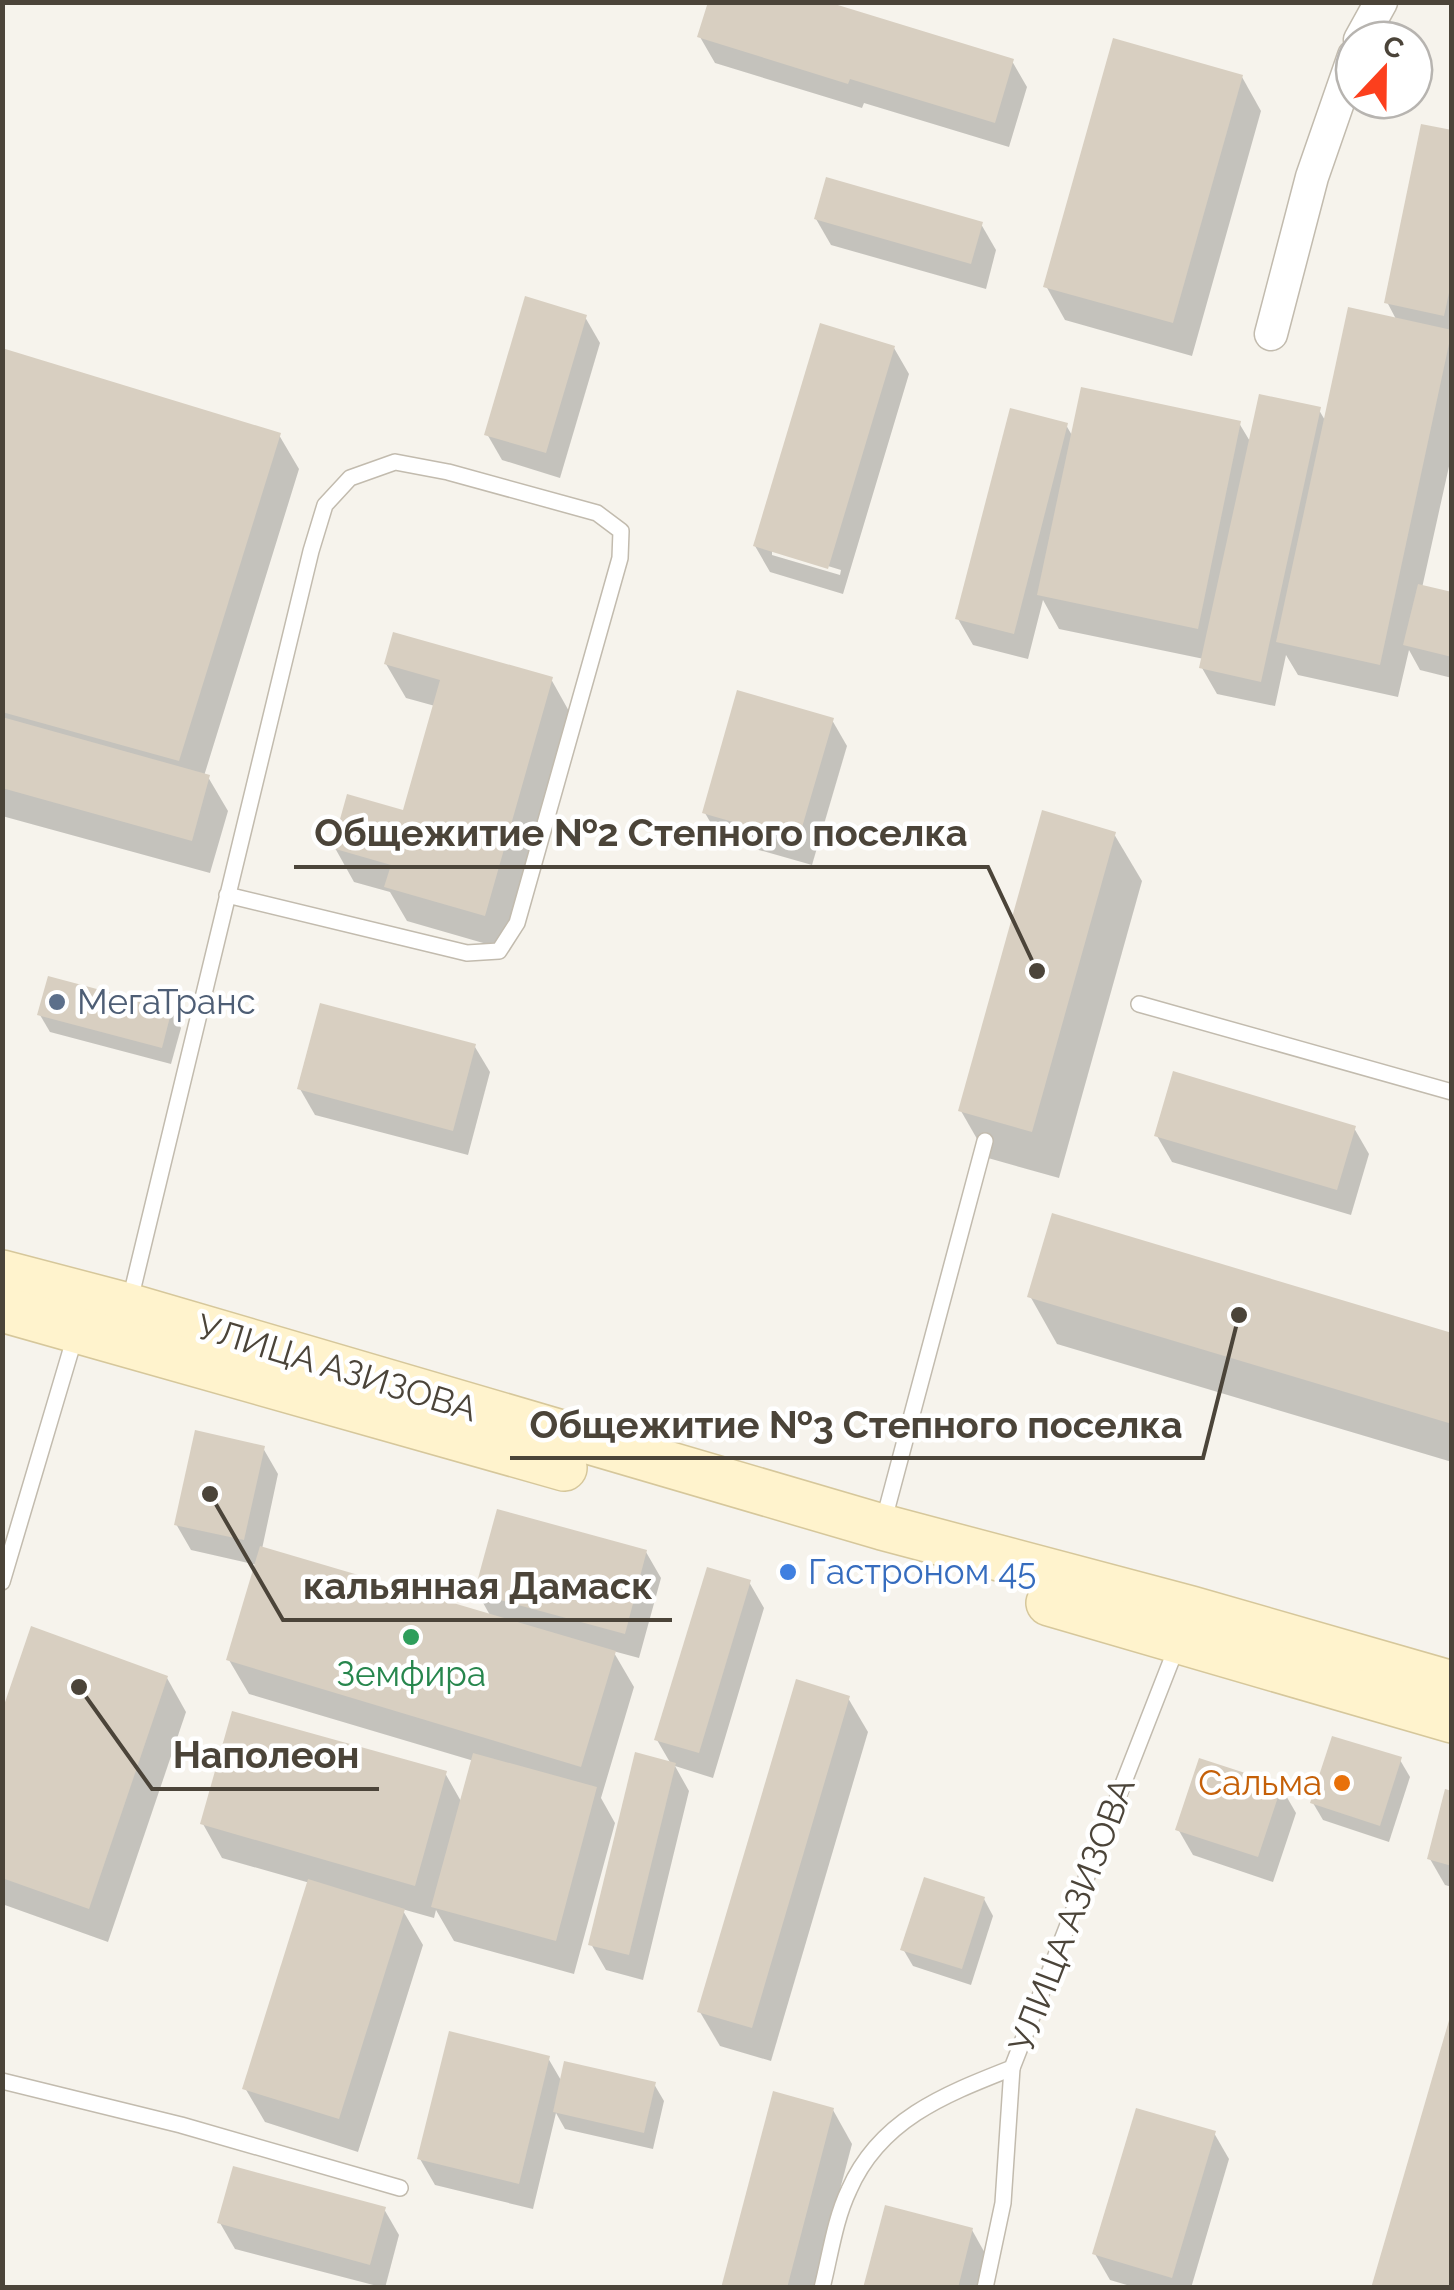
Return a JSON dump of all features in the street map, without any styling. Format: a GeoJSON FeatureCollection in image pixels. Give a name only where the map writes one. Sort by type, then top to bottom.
{"type":"FeatureCollection","features":[{"type":"Feature","properties":{"kind":"main road","name":"УЛИЦА АЗИЗОВА"},"geometry":{"type":"LineString","coordinates":[[2,1273],[97,1310],[1185,1624],[1452,1684]]}},
{"type":"Feature","properties":{"kind":"main road","name":"УЛИЦА АЗИЗОВА"},"geometry":{"type":"LineString","coordinates":[[2,1309],[97,1310],[882,1527],[1185,1624],[1452,1720]]}},
{"type":"Feature","properties":{"kind":"street"},"geometry":{"type":"LineString","coordinates":[[1271,334],[1312,177],[1334,114]]}},
{"type":"Feature","properties":{"kind":"lane"},"geometry":{"type":"LineString","coordinates":[[2,1582],[97,1310],[227,895],[326,506],[350,478],[395,462],[448,472],[598,513],[621,531],[620,558],[517,923],[499,951],[467,954],[227,895]]}},
{"type":"Feature","properties":{"kind":"lane"},"geometry":{"type":"LineString","coordinates":[[1138,1004],[1452,1092]]}},
{"type":"Feature","properties":{"kind":"lane"},"geometry":{"type":"LineString","coordinates":[[882,1527],[985,1141]]}},
{"type":"Feature","properties":{"kind":"lane","name":"УЛИЦА АЗИЗОВА"},"geometry":{"type":"LineString","coordinates":[[822,2288],[848,2190],[878,2142],[930,2102],[1012,2068],[1185,1624]]}},
{"type":"Feature","properties":{"kind":"lane"},"geometry":{"type":"LineString","coordinates":[[985,2288],[1003,2202],[1012,2068]]}},
{"type":"Feature","properties":{"kind":"lane"},"geometry":{"type":"LineString","coordinates":[[2,2081],[181,2126],[400,2188]]}},
{"type":"Feature","properties":{"kind":"building"},"geometry":{"type":"Polygon","coordinates":[[[708,2],[828,2],[1014,59],[995,123],[850,79],[848,84],[697,37],[708,2]]]}},
{"type":"Feature","properties":{"kind":"building"},"geometry":{"type":"Polygon","coordinates":[[[1113,38],[1243,75],[1173,323],[1043,287],[1113,38]]]}},
{"type":"Feature","properties":{"kind":"building"},"geometry":{"type":"Polygon","coordinates":[[[1421,124],[1452,130],[1452,279],[1444,316],[1384,303],[1421,124]]]}},
{"type":"Feature","properties":{"kind":"building"},"geometry":{"type":"Polygon","coordinates":[[[826,177],[983,222],[971,264],[814,219],[826,177]]]}},
{"type":"Feature","properties":{"kind":"building"},"geometry":{"type":"Polygon","coordinates":[[[525,296],[587,315],[546,453],[484,435],[525,296]]]}},
{"type":"Feature","properties":{"kind":"building"},"geometry":{"type":"Polygon","coordinates":[[[1348,307],[1452,330],[1380,665],[1276,642],[1348,307]]]}},
{"type":"Feature","properties":{"kind":"building"},"geometry":{"type":"Polygon","coordinates":[[[820,323],[895,346],[828,569],[753,546],[820,323]]]}},
{"type":"Feature","properties":{"kind":"building"},"geometry":{"type":"Polygon","coordinates":[[[2,348],[281,433],[179,761],[2,712],[2,348]]]}},
{"type":"Feature","properties":{"kind":"building"},"geometry":{"type":"Polygon","coordinates":[[[1081,387],[1241,421],[1198,629],[1037,595],[1081,387]]]}},
{"type":"Feature","properties":{"kind":"building"},"geometry":{"type":"Polygon","coordinates":[[[1259,394],[1321,407],[1261,682],[1199,668],[1259,394]]]}},
{"type":"Feature","properties":{"kind":"building"},"geometry":{"type":"Polygon","coordinates":[[[1010,408],[1068,423],[1014,634],[955,619],[1010,408]]]}},
{"type":"Feature","properties":{"kind":"building"},"geometry":{"type":"Polygon","coordinates":[[[1418,584],[1452,592],[1452,657],[1403,645],[1418,584]]]}},
{"type":"Feature","properties":{"kind":"building"},"geometry":{"type":"Polygon","coordinates":[[[393,632],[553,677],[485,916],[384,887],[391,865],[332,848],[347,794],[403,810],[440,680],[384,664],[393,632]]]}},
{"type":"Feature","properties":{"kind":"building"},"geometry":{"type":"Polygon","coordinates":[[[737,690],[834,718],[798,841],[702,813],[737,690]]]}},
{"type":"Feature","properties":{"kind":"building"},"geometry":{"type":"Polygon","coordinates":[[[2,717],[210,775],[192,841],[2,788],[2,717]]]}},
{"type":"Feature","properties":{"kind":"building"},"geometry":{"type":"Polygon","coordinates":[[[1042,810],[1116,832],[1032,1132],[958,1111],[1042,810]]]}},
{"type":"Feature","properties":{"kind":"building"},"geometry":{"type":"Polygon","coordinates":[[[48,976],[172,1009],[162,1048],[37,1015],[48,976]]]}},
{"type":"Feature","properties":{"kind":"building"},"geometry":{"type":"Polygon","coordinates":[[[320,1003],[476,1044],[453,1131],[297,1089],[320,1003]]]}},
{"type":"Feature","properties":{"kind":"building"},"geometry":{"type":"Polygon","coordinates":[[[1173,1071],[1356,1126],[1337,1190],[1154,1136],[1173,1071]]]}},
{"type":"Feature","properties":{"kind":"building"},"geometry":{"type":"Polygon","coordinates":[[[1052,1213],[1452,1333],[1452,1424],[1027,1297],[1052,1213]]]}},
{"type":"Feature","properties":{"kind":"building"},"geometry":{"type":"Polygon","coordinates":[[[195,1430],[265,1446],[244,1540],[174,1525],[195,1430]]]}},
{"type":"Feature","properties":{"kind":"building"},"geometry":{"type":"Polygon","coordinates":[[[497,1509],[647,1550],[625,1634],[474,1593],[497,1509]]]}},
{"type":"Feature","properties":{"kind":"building"},"geometry":{"type":"Polygon","coordinates":[[[260,1546],[616,1651],[581,1767],[226,1660],[260,1546]]]}},
{"type":"Feature","properties":{"kind":"building"},"geometry":{"type":"Polygon","coordinates":[[[707,1567],[751,1580],[699,1753],[654,1740],[707,1567]]]}},
{"type":"Feature","properties":{"kind":"building"},"geometry":{"type":"Polygon","coordinates":[[[31,1626],[168,1676],[89,1909],[2,1878],[2,1711],[31,1626]]]}},
{"type":"Feature","properties":{"kind":"building"},"geometry":{"type":"Polygon","coordinates":[[[796,1679],[850,1696],[752,2028],[697,2012],[796,1679]]]}},
{"type":"Feature","properties":{"kind":"building"},"geometry":{"type":"Polygon","coordinates":[[[232,1711],[447,1771],[415,1886],[200,1824],[232,1711]]]}},
{"type":"Feature","properties":{"kind":"building"},"geometry":{"type":"Polygon","coordinates":[[[1332,1736],[1402,1757],[1380,1826],[1310,1803],[1332,1736]]]}},
{"type":"Feature","properties":{"kind":"building"},"geometry":{"type":"Polygon","coordinates":[[[635,1752],[676,1763],[629,1955],[588,1945],[635,1752]]]}},
{"type":"Feature","properties":{"kind":"building"},"geometry":{"type":"Polygon","coordinates":[[[473,1753],[597,1787],[556,1941],[431,1907],[473,1753]]]}},
{"type":"Feature","properties":{"kind":"building"},"geometry":{"type":"Polygon","coordinates":[[[1199,1758],[1282,1785],[1258,1857],[1175,1830],[1199,1758]]]}},
{"type":"Feature","properties":{"kind":"building"},"geometry":{"type":"Polygon","coordinates":[[[1445,1789],[1452,1791],[1452,1866],[1427,1859],[1445,1789]]]}},
{"type":"Feature","properties":{"kind":"building"},"geometry":{"type":"Polygon","coordinates":[[[924,1877],[985,1897],[962,1969],[900,1950],[924,1877]]]}},
{"type":"Feature","properties":{"kind":"building"},"geometry":{"type":"Polygon","coordinates":[[[308,1879],[405,1909],[339,2119],[242,2089],[308,1879]]]}},
{"type":"Feature","properties":{"kind":"building"},"geometry":{"type":"Polygon","coordinates":[[[1450,2017],[1452,2288],[1371,2288],[1450,2017]]]}},
{"type":"Feature","properties":{"kind":"building"},"geometry":{"type":"Polygon","coordinates":[[[449,2031],[550,2056],[519,2184],[417,2159],[449,2031]]]}},
{"type":"Feature","properties":{"kind":"building"},"geometry":{"type":"Polygon","coordinates":[[[564,2061],[656,2082],[644,2133],[553,2112],[564,2061]]]}},
{"type":"Feature","properties":{"kind":"building"},"geometry":{"type":"Polygon","coordinates":[[[773,2091],[834,2108],[787,2288],[721,2288],[773,2091]]]}},
{"type":"Feature","properties":{"kind":"building"},"geometry":{"type":"Polygon","coordinates":[[[1136,2108],[1216,2131],[1172,2278],[1092,2254],[1136,2108]]]}},
{"type":"Feature","properties":{"kind":"building"},"geometry":{"type":"Polygon","coordinates":[[[233,2166],[386,2207],[370,2265],[217,2223],[233,2166]]]}},
{"type":"Feature","properties":{"kind":"building"},"geometry":{"type":"Polygon","coordinates":[[[885,2205],[973,2228],[958,2288],[863,2288],[885,2205]]]}},
{"type":"Feature","properties":{"kind":"place","name":"Общежитие №2 Степного поселка"},"geometry":{"type":"Point","coordinates":[1037,971]}},
{"type":"Feature","properties":{"kind":"place","name":"МегаТранс"},"geometry":{"type":"Point","coordinates":[57,1002]}},
{"type":"Feature","properties":{"kind":"place","name":"Общежитие №3 Степного поселка"},"geometry":{"type":"Point","coordinates":[1239,1315]}},
{"type":"Feature","properties":{"kind":"place","name":"кальянная Дамаск"},"geometry":{"type":"Point","coordinates":[210,1494]}},
{"type":"Feature","properties":{"kind":"place","name":"Гастроном 45"},"geometry":{"type":"Point","coordinates":[788,1572]}},
{"type":"Feature","properties":{"kind":"place","name":"Земфира"},"geometry":{"type":"Point","coordinates":[411,1637]}},
{"type":"Feature","properties":{"kind":"place","name":"Наполеон"},"geometry":{"type":"Point","coordinates":[79,1687]}},
{"type":"Feature","properties":{"kind":"place","name":"Сальма"},"geometry":{"type":"Point","coordinates":[1342,1783]}}]}
